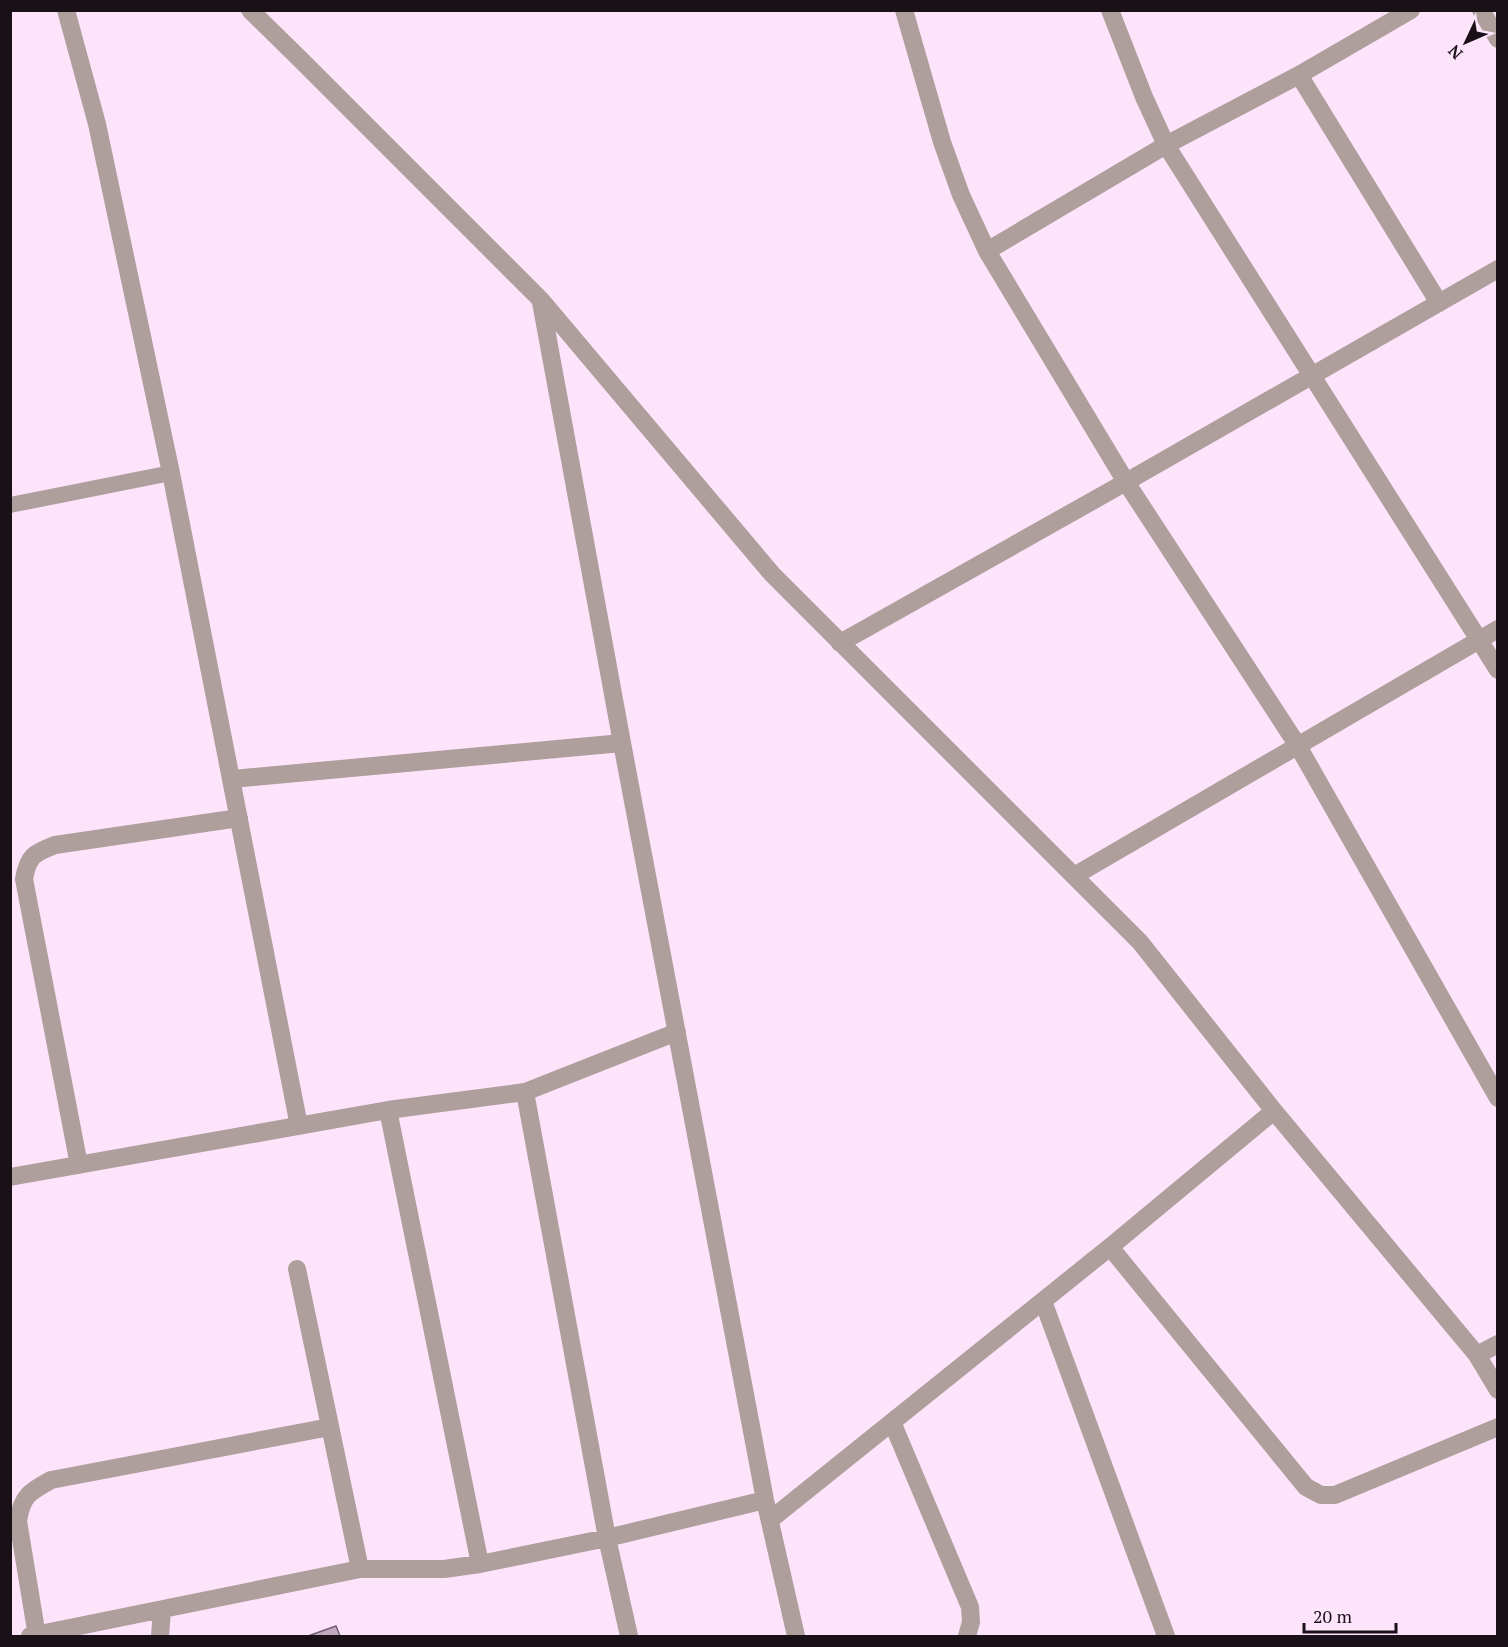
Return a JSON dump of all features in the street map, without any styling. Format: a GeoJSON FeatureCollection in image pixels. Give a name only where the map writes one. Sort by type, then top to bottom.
{"type":"FeatureCollection","features":[{"type":"Feature","properties":{"kind":"street"},"geometry":{"type":"LineString","coordinates":[[66,10],[97,124],[171,473],[299,1126]]}},
{"type":"Feature","properties":{"kind":"street"},"geometry":{"type":"LineString","coordinates":[[249,10],[302,60],[541,300],[772,574],[1140,942],[1274,1111],[1477,1355],[1497,1390]]}},
{"type":"Feature","properties":{"kind":"street"},"geometry":{"type":"LineString","coordinates":[[904,10],[942,142],[961,195],[987,251],[1126,482],[1298,746],[1497,1098]]}},
{"type":"Feature","properties":{"kind":"street"},"geometry":{"type":"LineString","coordinates":[[1110,10],[1144,97],[1166,145],[1497,670]]}},
{"type":"Feature","properties":{"kind":"street"},"geometry":{"type":"LineString","coordinates":[[987,251],[1166,145],[1299,75],[1412,10]]}},
{"type":"Feature","properties":{"kind":"street"},"geometry":{"type":"LineString","coordinates":[[1481,10],[1497,39]]}},
{"type":"Feature","properties":{"kind":"street"},"geometry":{"type":"LineString","coordinates":[[1299,75],[1439,303]]}},
{"type":"Feature","properties":{"kind":"street"},"geometry":{"type":"LineString","coordinates":[[840,642],[1126,482],[1497,269]]}},
{"type":"Feature","properties":{"kind":"street"},"geometry":{"type":"LineString","coordinates":[[541,300],[765,1500],[795,1636]]}},
{"type":"Feature","properties":{"kind":"street"},"geometry":{"type":"LineString","coordinates":[[1074,876],[1497,629]]}},
{"type":"Feature","properties":{"kind":"street"},"geometry":{"type":"LineString","coordinates":[[232,779],[622,743]]}},
{"type":"Feature","properties":{"kind":"street"},"geometry":{"type":"LineString","coordinates":[[79,1165],[24,879],[27,863],[37,852],[55,845],[239,818]]}},
{"type":"Feature","properties":{"kind":"street"},"geometry":{"type":"LineString","coordinates":[[10,1177],[388,1110],[525,1092],[677,1032]]}},
{"type":"Feature","properties":{"kind":"street"},"geometry":{"type":"LineString","coordinates":[[525,1092],[607,1538],[629,1636]]}},
{"type":"Feature","properties":{"kind":"street"},"geometry":{"type":"LineString","coordinates":[[388,1110],[480,1564]]}},
{"type":"Feature","properties":{"kind":"street"},"geometry":{"type":"LineString","coordinates":[[770,1520],[1110,1247],[1274,1111]]}},
{"type":"Feature","properties":{"kind":"street"},"geometry":{"type":"LineString","coordinates":[[1110,1247],[1306,1487],[1322,1495],[1335,1495],[1497,1426]]}},
{"type":"Feature","properties":{"kind":"street"},"geometry":{"type":"LineString","coordinates":[[297,1269],[360,1569]]}},
{"type":"Feature","properties":{"kind":"street"},"geometry":{"type":"LineString","coordinates":[[1043,1301],[1167,1636]]}},
{"type":"Feature","properties":{"kind":"street"},"geometry":{"type":"LineString","coordinates":[[1477,1355],[1497,1344]]}},
{"type":"Feature","properties":{"kind":"street"},"geometry":{"type":"LineString","coordinates":[[892,1422],[970,1607],[971,1622],[967,1636]]}},
{"type":"Feature","properties":{"kind":"street"},"geometry":{"type":"LineString","coordinates":[[330,1426],[51,1480],[31,1491],[21,1504],[18,1521],[34,1636],[360,1569],[444,1569],[480,1564],[607,1538],[765,1500]]}},
{"type":"Feature","properties":{"kind":"street"},"geometry":{"type":"LineString","coordinates":[[160,1636],[162,1610]]}},
{"type":"Feature","properties":{"kind":"lane"},"geometry":{"type":"LineString","coordinates":[[10,505],[171,473]]}},
{"type":"Feature","properties":{"kind":"building"},"geometry":{"type":"Polygon","coordinates":[[[336,1626],[340,1636],[308,1636],[336,1626]]]}}]}
